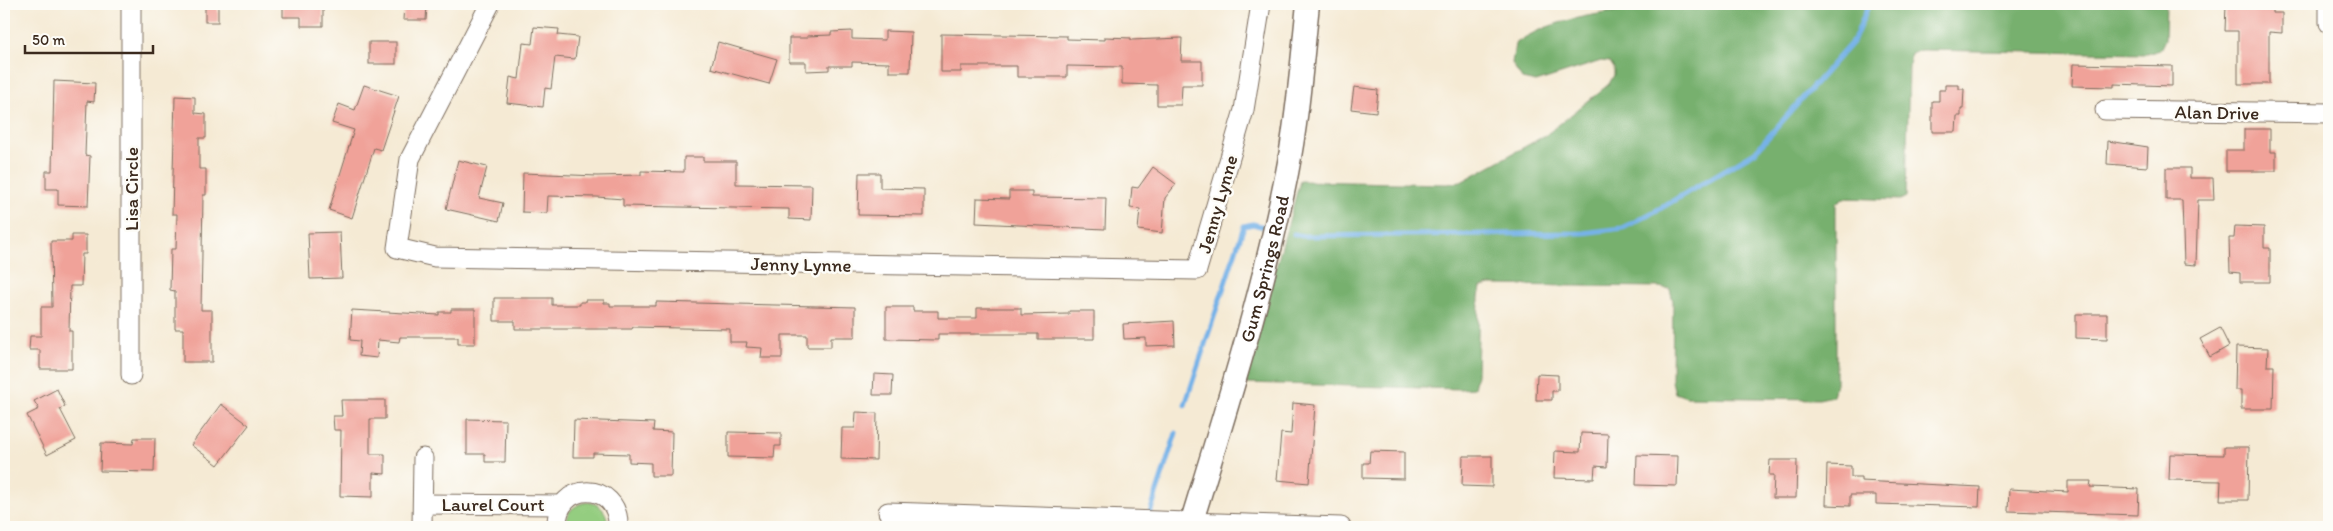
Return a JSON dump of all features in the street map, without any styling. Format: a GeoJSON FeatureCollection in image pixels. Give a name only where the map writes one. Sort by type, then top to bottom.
{"type":"FeatureCollection","features":[{"type":"Feature","properties":{"kind":"main road","name":"Gum Springs Road"},"geometry":{"type":"LineString","coordinates":[[1191,525],[1262,284],[1287,173],[1295,125],[1308,4]]}},
{"type":"Feature","properties":{"kind":"street","name":"Lisa Circle"},"geometry":{"type":"LineString","coordinates":[[131,4],[131,375]]}},
{"type":"Feature","properties":{"kind":"street","name":"Jenny Lynne"},"geometry":{"type":"LineString","coordinates":[[490,4],[410,159],[397,248],[434,257],[1198,270],[1244,110],[1261,4]]}},
{"type":"Feature","properties":{"kind":"street"},"geometry":{"type":"LineString","coordinates":[[2329,4],[2329,23]]}},
{"type":"Feature","properties":{"kind":"street","name":"Alan Drive"},"geometry":{"type":"LineString","coordinates":[[2105,110],[2329,113]]}},
{"type":"Feature","properties":{"kind":"street","name":"Laurel Court"},"geometry":{"type":"LineString","coordinates":[[422,527],[423,458]]}},
{"type":"Feature","properties":{"kind":"street","name":"Laurel Court"},"geometry":{"type":"LineString","coordinates":[[557,527],[557,518],[562,505],[574,494],[583,491],[602,495],[615,509],[618,527]]}},
{"type":"Feature","properties":{"kind":"street","name":"Laurel Court"},"geometry":{"type":"LineString","coordinates":[[423,504],[562,505]]}},
{"type":"Feature","properties":{"kind":"street"},"geometry":{"type":"LineString","coordinates":[[888,512],[1191,525],[1341,527]]}},
{"type":"Feature","properties":{"kind":"green space"},"geometry":{"type":"Polygon","coordinates":[[[1718,4],[2166,4],[2165,39],[2160,50],[2146,54],[1921,50],[1911,53],[1909,66],[1906,197],[1900,200],[1843,198],[1836,203],[1836,383],[1833,396],[1819,399],[1686,397],[1675,393],[1672,381],[1673,301],[1670,289],[1659,287],[1491,285],[1481,287],[1479,297],[1477,375],[1474,388],[1244,383],[1300,181],[1447,184],[1461,182],[1546,135],[1609,84],[1614,75],[1614,68],[1610,62],[1601,61],[1536,82],[1522,79],[1512,63],[1515,44],[1536,32],[1585,16],[1640,9],[1718,4]]]}},
{"type":"Feature","properties":{"kind":"green space"},"geometry":{"type":"Polygon","coordinates":[[[588,502],[597,505],[603,510],[607,517],[607,527],[567,527],[567,517],[571,510],[578,505],[588,502]]]}},
{"type":"Feature","properties":{"kind":"building"},"geometry":{"type":"Polygon","coordinates":[[[205,4],[218,4],[218,22],[205,22],[205,4]]]}},
{"type":"Feature","properties":{"kind":"building"},"geometry":{"type":"Polygon","coordinates":[[[283,4],[323,4],[323,26],[301,26],[301,17],[283,17],[283,4]]]}},
{"type":"Feature","properties":{"kind":"building"},"geometry":{"type":"Polygon","coordinates":[[[404,4],[427,4],[426,20],[403,20],[404,4]]]}},
{"type":"Feature","properties":{"kind":"building"},"geometry":{"type":"Polygon","coordinates":[[[2226,4],[2272,4],[2272,13],[2282,13],[2282,33],[2269,32],[2269,84],[2238,84],[2238,31],[2225,31],[2226,4]]]}},
{"type":"Feature","properties":{"kind":"building"},"geometry":{"type":"Polygon","coordinates":[[[534,27],[559,29],[558,35],[578,37],[575,59],[555,57],[551,89],[545,88],[543,107],[507,103],[510,77],[519,79],[523,43],[532,44],[534,27]]]}},
{"type":"Feature","properties":{"kind":"building"},"geometry":{"type":"Polygon","coordinates":[[[852,31],[852,39],[885,40],[885,31],[911,32],[910,72],[889,72],[889,63],[852,62],[852,66],[829,66],[829,70],[806,71],[806,62],[789,62],[789,38],[807,38],[807,36],[831,35],[831,32],[852,31]]]}},
{"type":"Feature","properties":{"kind":"building"},"geometry":{"type":"Polygon","coordinates":[[[941,34],[1067,36],[1067,39],[1105,40],[1105,37],[1131,38],[1131,40],[1182,38],[1181,61],[1202,61],[1202,85],[1182,85],[1181,105],[1157,105],[1157,85],[1122,84],[1122,67],[1067,66],[1067,77],[1017,77],[1017,66],[961,66],[961,72],[941,72],[941,34]]]}},
{"type":"Feature","properties":{"kind":"building"},"geometry":{"type":"Polygon","coordinates":[[[369,42],[396,42],[396,64],[369,64],[369,42]]]}},
{"type":"Feature","properties":{"kind":"building"},"geometry":{"type":"Polygon","coordinates":[[[718,42],[777,59],[769,84],[711,68],[718,42]]]}},
{"type":"Feature","properties":{"kind":"building"},"geometry":{"type":"Polygon","coordinates":[[[2073,64],[2172,66],[2172,86],[2114,84],[2114,87],[2072,86],[2073,64]]]}},
{"type":"Feature","properties":{"kind":"building"},"geometry":{"type":"Polygon","coordinates":[[[54,81],[95,83],[94,102],[87,101],[85,155],[90,156],[88,206],[58,205],[58,189],[46,189],[46,171],[52,171],[54,81]]]}},
{"type":"Feature","properties":{"kind":"building"},"geometry":{"type":"Polygon","coordinates":[[[364,85],[399,96],[381,150],[374,148],[352,218],[329,210],[354,130],[332,123],[339,104],[355,110],[364,85]]]}},
{"type":"Feature","properties":{"kind":"building"},"geometry":{"type":"Polygon","coordinates":[[[1945,85],[1959,85],[1959,89],[1964,89],[1963,109],[1961,109],[1961,116],[1957,116],[1956,132],[1932,132],[1932,101],[1939,101],[1939,90],[1945,90],[1945,85]]]}},
{"type":"Feature","properties":{"kind":"building"},"geometry":{"type":"Polygon","coordinates":[[[1354,87],[1378,90],[1376,112],[1351,109],[1354,87]]]}},
{"type":"Feature","properties":{"kind":"building"},"geometry":{"type":"Polygon","coordinates":[[[175,96],[195,97],[195,113],[206,114],[206,138],[199,138],[199,169],[206,169],[206,195],[203,195],[201,310],[212,310],[212,362],[183,362],[183,329],[175,329],[175,291],[170,290],[171,249],[176,249],[177,214],[172,214],[175,96]]]}},
{"type":"Feature","properties":{"kind":"building"},"geometry":{"type":"Polygon","coordinates":[[[2244,129],[2270,129],[2270,152],[2276,152],[2276,171],[2226,171],[2226,150],[2244,150],[2244,129]]]}},
{"type":"Feature","properties":{"kind":"building"},"geometry":{"type":"Polygon","coordinates":[[[2108,141],[2148,147],[2147,167],[2107,164],[2108,141]]]}},
{"type":"Feature","properties":{"kind":"building"},"geometry":{"type":"Polygon","coordinates":[[[684,157],[703,157],[703,161],[736,161],[736,184],[812,185],[811,220],[789,219],[789,209],[623,206],[623,199],[597,197],[548,196],[547,213],[522,212],[523,173],[597,176],[641,175],[641,171],[684,172],[684,157]]]}},
{"type":"Feature","properties":{"kind":"building"},"geometry":{"type":"Polygon","coordinates":[[[458,160],[487,167],[479,198],[503,203],[499,221],[446,209],[458,160]]]}},
{"type":"Feature","properties":{"kind":"building"},"geometry":{"type":"Polygon","coordinates":[[[1153,167],[1176,184],[1165,198],[1162,233],[1138,230],[1140,209],[1130,208],[1132,187],[1138,188],[1153,167]]]}},
{"type":"Feature","properties":{"kind":"building"},"geometry":{"type":"Polygon","coordinates":[[[2166,168],[2190,168],[2190,178],[2213,178],[2214,200],[2198,200],[2196,265],[2184,264],[2182,200],[2166,200],[2166,168]]]}},
{"type":"Feature","properties":{"kind":"building"},"geometry":{"type":"Polygon","coordinates":[[[859,173],[880,173],[880,188],[924,189],[924,216],[858,215],[859,173]]]}},
{"type":"Feature","properties":{"kind":"building"},"geometry":{"type":"Polygon","coordinates":[[[1009,191],[1032,191],[1032,197],[1106,198],[1105,229],[976,223],[977,198],[1009,199],[1009,191]]]}},
{"type":"Feature","properties":{"kind":"building"},"geometry":{"type":"Polygon","coordinates":[[[2235,226],[2264,227],[2264,248],[2270,248],[2270,282],[2240,282],[2240,273],[2230,272],[2229,238],[2234,238],[2235,226]]]}},
{"type":"Feature","properties":{"kind":"building"},"geometry":{"type":"Polygon","coordinates":[[[340,232],[342,278],[310,279],[308,233],[340,232]]]}},
{"type":"Feature","properties":{"kind":"building"},"geometry":{"type":"Polygon","coordinates":[[[72,235],[86,235],[86,254],[82,254],[81,286],[70,286],[69,331],[72,331],[72,369],[40,369],[40,350],[29,350],[30,336],[41,336],[41,307],[52,307],[51,241],[72,241],[72,235]]]}},
{"type":"Feature","properties":{"kind":"building"},"geometry":{"type":"Polygon","coordinates":[[[494,298],[552,298],[552,305],[580,305],[580,302],[585,302],[585,300],[604,300],[604,303],[610,303],[610,306],[656,306],[656,302],[855,307],[855,337],[831,337],[831,347],[807,347],[807,335],[782,335],[782,358],[761,358],[762,348],[746,347],[747,342],[730,342],[730,329],[633,327],[632,329],[515,329],[515,321],[494,321],[494,298]]]}},
{"type":"Feature","properties":{"kind":"building"},"geometry":{"type":"Polygon","coordinates":[[[886,307],[913,307],[913,311],[938,311],[938,318],[977,318],[977,308],[1021,308],[1021,315],[1069,314],[1069,311],[1094,311],[1094,339],[1038,339],[1038,334],[938,334],[938,340],[886,339],[886,307]]]}},
{"type":"Feature","properties":{"kind":"building"},"geometry":{"type":"Polygon","coordinates":[[[451,309],[475,309],[475,344],[458,344],[458,337],[400,337],[399,342],[378,340],[377,358],[359,356],[360,341],[350,340],[352,310],[439,315],[439,312],[451,312],[451,309]]]}},
{"type":"Feature","properties":{"kind":"building"},"geometry":{"type":"Polygon","coordinates":[[[2076,314],[2107,314],[2107,339],[2076,338],[2076,314]]]}},
{"type":"Feature","properties":{"kind":"building"},"geometry":{"type":"Polygon","coordinates":[[[1174,321],[1175,345],[1146,346],[1146,338],[1124,339],[1123,324],[1174,321]]]}},
{"type":"Feature","properties":{"kind":"building"},"geometry":{"type":"Polygon","coordinates":[[[2220,328],[2229,346],[2210,357],[2200,339],[2220,328]]]}},
{"type":"Feature","properties":{"kind":"building"},"geometry":{"type":"Polygon","coordinates":[[[2236,347],[2268,348],[2267,366],[2274,366],[2273,409],[2241,409],[2241,390],[2235,390],[2236,347]]]}},
{"type":"Feature","properties":{"kind":"building"},"geometry":{"type":"Polygon","coordinates":[[[874,374],[893,375],[892,395],[873,395],[874,374]]]}},
{"type":"Feature","properties":{"kind":"building"},"geometry":{"type":"Polygon","coordinates":[[[1537,374],[1558,375],[1558,391],[1552,391],[1552,400],[1536,400],[1537,374]]]}},
{"type":"Feature","properties":{"kind":"building"},"geometry":{"type":"Polygon","coordinates":[[[57,389],[65,406],[60,409],[76,440],[47,455],[27,415],[39,409],[34,401],[57,389]]]}},
{"type":"Feature","properties":{"kind":"building"},"geometry":{"type":"Polygon","coordinates":[[[341,400],[385,400],[385,419],[370,419],[370,454],[385,454],[385,474],[373,473],[373,497],[340,496],[341,430],[334,430],[333,416],[342,416],[341,400]]]}},
{"type":"Feature","properties":{"kind":"building"},"geometry":{"type":"Polygon","coordinates":[[[1293,403],[1315,405],[1309,483],[1277,480],[1281,433],[1291,434],[1293,403]]]}},
{"type":"Feature","properties":{"kind":"building"},"geometry":{"type":"Polygon","coordinates":[[[221,404],[249,425],[218,465],[191,445],[221,404]]]}},
{"type":"Feature","properties":{"kind":"building"},"geometry":{"type":"Polygon","coordinates":[[[856,412],[877,413],[876,460],[841,459],[842,428],[855,428],[856,412]]]}},
{"type":"Feature","properties":{"kind":"building"},"geometry":{"type":"Polygon","coordinates":[[[467,419],[506,420],[505,462],[485,462],[485,454],[467,454],[467,419]]]}},
{"type":"Feature","properties":{"kind":"building"},"geometry":{"type":"Polygon","coordinates":[[[574,420],[654,423],[653,431],[672,432],[671,476],[651,476],[651,463],[629,462],[629,454],[593,453],[593,457],[573,457],[574,420]]]}},
{"type":"Feature","properties":{"kind":"building"},"geometry":{"type":"Polygon","coordinates":[[[728,432],[781,433],[781,446],[775,446],[774,458],[728,457],[728,432]]]}},
{"type":"Feature","properties":{"kind":"building"},"geometry":{"type":"Polygon","coordinates":[[[1581,433],[1608,434],[1607,467],[1595,466],[1594,479],[1554,478],[1555,451],[1580,452],[1581,433]]]}},
{"type":"Feature","properties":{"kind":"building"},"geometry":{"type":"Polygon","coordinates":[[[134,438],[155,438],[154,472],[100,471],[101,443],[133,444],[134,438]]]}},
{"type":"Feature","properties":{"kind":"building"},"geometry":{"type":"Polygon","coordinates":[[[2224,447],[2249,447],[2248,500],[2220,500],[2221,481],[2169,480],[2170,454],[2224,455],[2224,447]]]}},
{"type":"Feature","properties":{"kind":"building"},"geometry":{"type":"Polygon","coordinates":[[[1370,451],[1404,452],[1404,479],[1363,478],[1363,463],[1369,463],[1370,451]]]}},
{"type":"Feature","properties":{"kind":"building"},"geometry":{"type":"Polygon","coordinates":[[[1637,455],[1678,456],[1677,486],[1636,485],[1637,455]]]}},
{"type":"Feature","properties":{"kind":"building"},"geometry":{"type":"Polygon","coordinates":[[[1463,456],[1492,456],[1492,487],[1462,486],[1463,456]]]}},
{"type":"Feature","properties":{"kind":"building"},"geometry":{"type":"Polygon","coordinates":[[[1770,460],[1797,460],[1796,498],[1773,498],[1774,475],[1769,475],[1770,460]]]}},
{"type":"Feature","properties":{"kind":"building"},"geometry":{"type":"Polygon","coordinates":[[[1827,465],[1851,466],[1851,477],[1861,477],[1861,481],[1980,487],[1979,507],[1876,504],[1876,495],[1850,495],[1850,506],[1826,505],[1827,465]]]}},
{"type":"Feature","properties":{"kind":"building"},"geometry":{"type":"Polygon","coordinates":[[[2068,481],[2091,481],[2090,487],[2139,489],[2138,515],[2008,511],[2009,489],[2068,492],[2068,481]]]}},
{"type":"Feature","properties":{"kind":"waterway"},"geometry":{"type":"LineString","coordinates":[[1294,234],[1303,236],[1583,233],[1623,228],[1661,208],[1755,152],[1854,40],[1869,4]]}},
{"type":"Feature","properties":{"kind":"waterway"},"geometry":{"type":"LineString","coordinates":[[1185,405],[1244,226],[1253,224],[1264,227]]}},
{"type":"Feature","properties":{"kind":"waterway"},"geometry":{"type":"LineString","coordinates":[[1149,516],[1176,433]]}}]}
